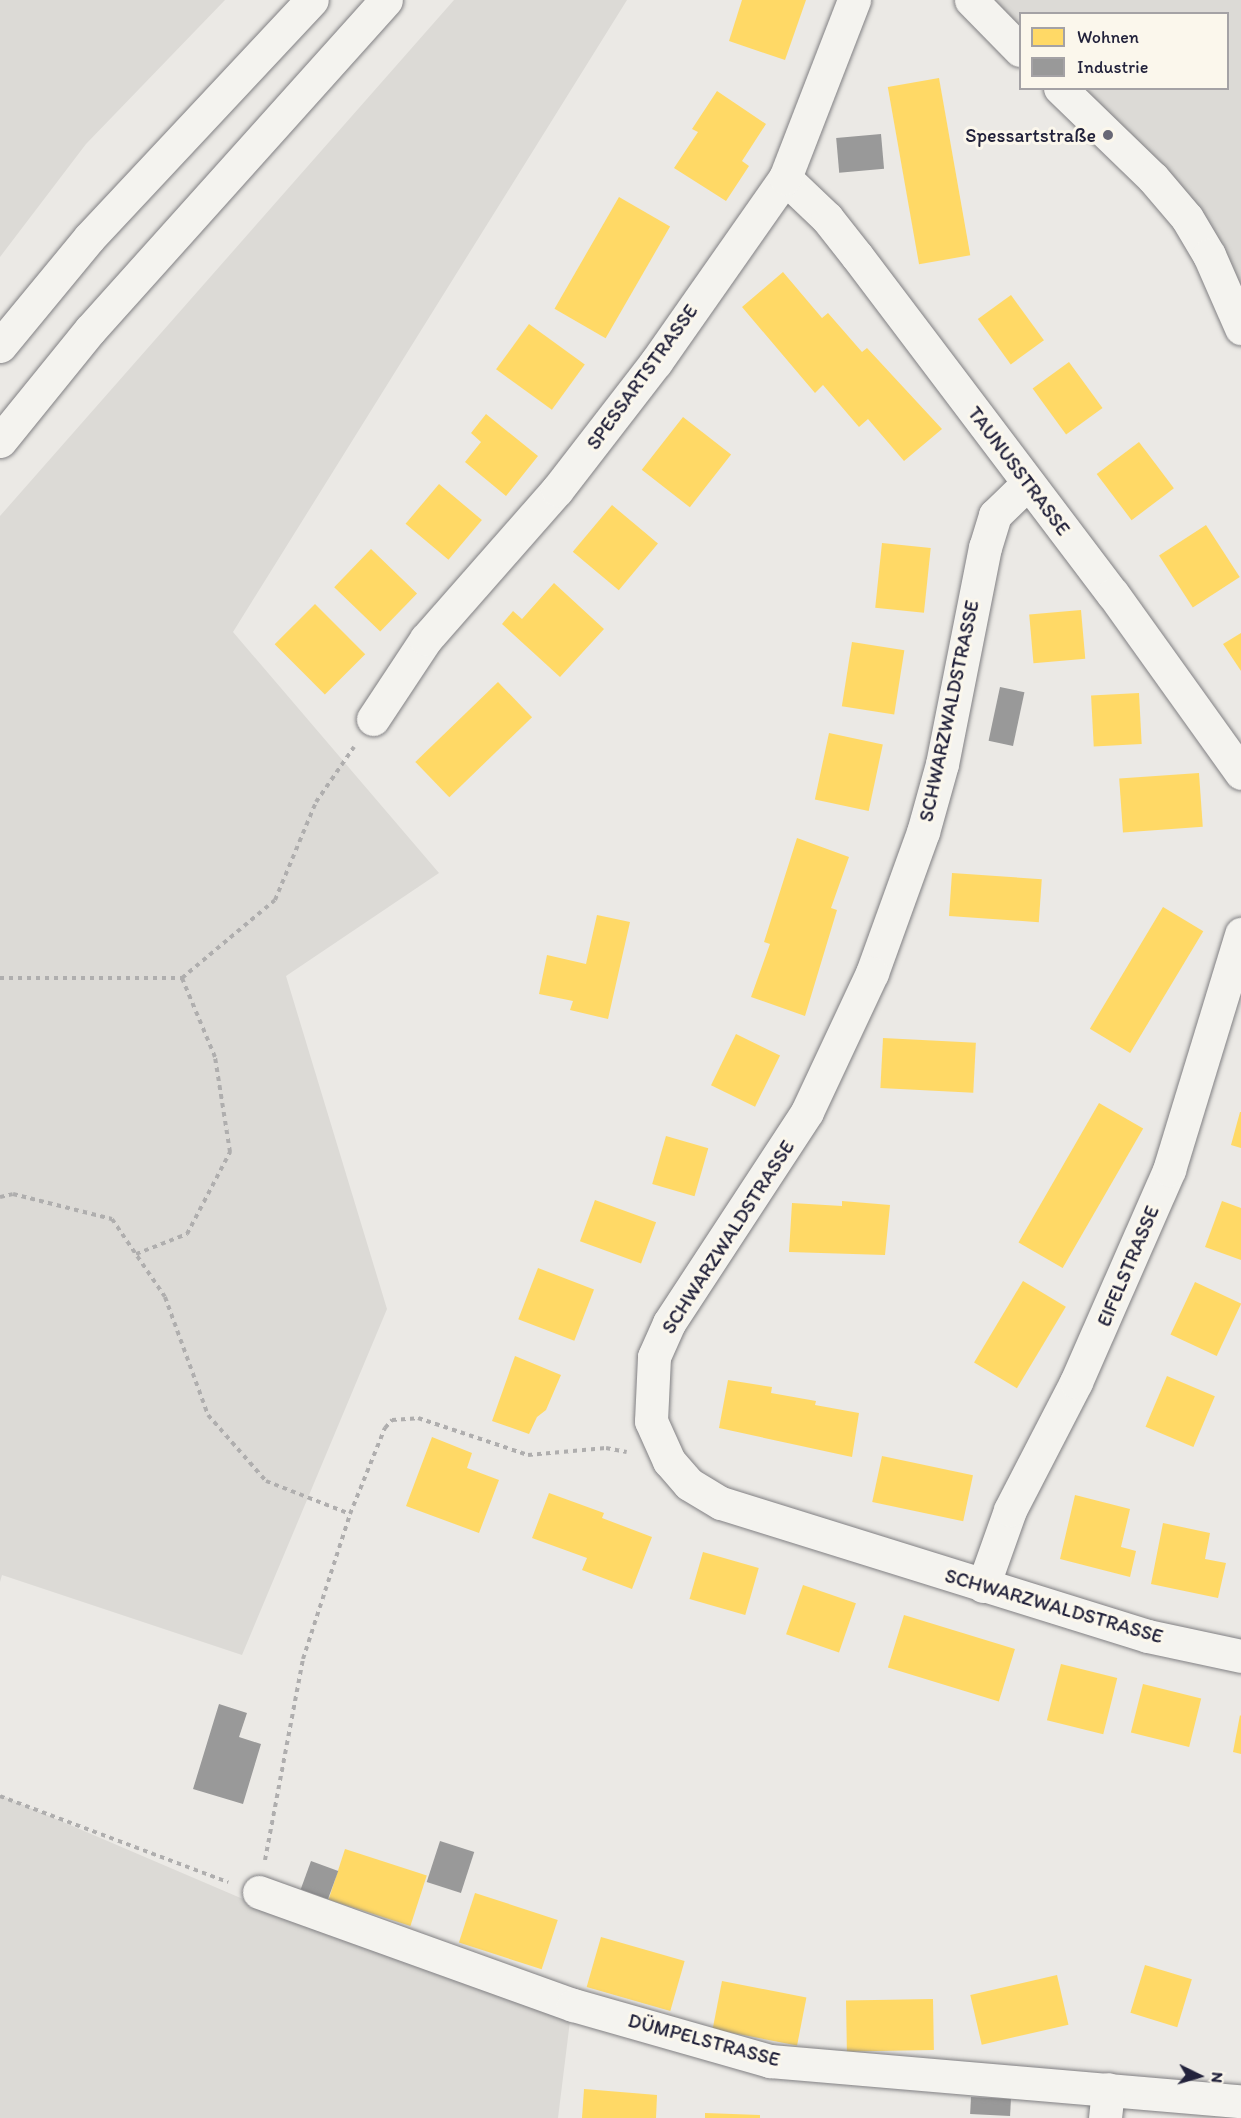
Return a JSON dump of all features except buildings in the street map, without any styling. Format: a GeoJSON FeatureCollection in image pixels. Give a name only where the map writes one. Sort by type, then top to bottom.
{"type":"FeatureCollection","features":[{"type":"Feature","properties":{"kind":"main road"},"geometry":{"type":"LineString","coordinates":[[0,346],[89,238],[312,0]]}},
{"type":"Feature","properties":{"kind":"main road"},"geometry":{"type":"LineString","coordinates":[[0,441],[90,330],[386,0]]}},
{"type":"Feature","properties":{"kind":"main road","name":"SPESSARTSTRASSE"},"geometry":{"type":"LineString","coordinates":[[373,719],[426,639],[557,490],[656,362],[785,178],[854,0]]}},
{"type":"Feature","properties":{"kind":"main road"},"geometry":{"type":"LineString","coordinates":[[971,0],[1019,49]]}},
{"type":"Feature","properties":{"kind":"main road"},"geometry":{"type":"LineString","coordinates":[[1062,90],[1153,178],[1187,218],[1209,255],[1241,328]]}},
{"type":"Feature","properties":{"kind":"main road","name":"TAUNUSSTRASSE"},"geometry":{"type":"LineString","coordinates":[[785,178],[833,226],[1154,650],[1241,773]]}},
{"type":"Feature","properties":{"kind":"main road","name":"SCHWARZWALDSTRASSE"},"geometry":{"type":"LineString","coordinates":[[1028,483],[995,515],[985,547],[942,764],[923,832],[872,973],[807,1112],[669,1323],[654,1357],[651,1421],[669,1461],[689,1484],[721,1503],[1148,1636],[1241,1656]]}},
{"type":"Feature","properties":{"kind":"main road","name":"EIFELSTRASSE"},"geometry":{"type":"LineString","coordinates":[[983,1586],[1010,1510],[1081,1372],[1169,1170],[1196,1091],[1241,934]]}},
{"type":"Feature","properties":{"kind":"main road","name":"DÜMPELSTRASSE"},"geometry":{"type":"LineString","coordinates":[[259,1892],[573,2005],[770,2061],[1106,2103],[1241,2101]]}},
{"type":"Feature","properties":{"kind":"path"},"geometry":{"type":"LineString","coordinates":[[0,978],[182,978],[275,900],[316,802],[373,719]]}},
{"type":"Feature","properties":{"kind":"path"},"geometry":{"type":"LineString","coordinates":[[136,1254],[187,1234],[230,1152],[214,1057],[182,978]]}},
{"type":"Feature","properties":{"kind":"path"},"geometry":{"type":"LineString","coordinates":[[0,1197],[13,1194],[112,1219],[165,1297],[208,1415],[266,1481],[350,1514]]}},
{"type":"Feature","properties":{"kind":"path"},"geometry":{"type":"LineString","coordinates":[[0,1796],[259,1892],[303,1659],[350,1514],[385,1428],[392,1420],[405,1417],[528,1455],[606,1448],[669,1461]]}},
{"type":"Feature","properties":{"kind":"shaded area"},"geometry":{"type":"Polygon","coordinates":[[[0,0],[225,0],[86,144],[0,257],[0,0]]]}},
{"type":"Feature","properties":{"kind":"shaded area"},"geometry":{"type":"Polygon","coordinates":[[[454,0],[627,0],[233,632],[439,873],[286,976],[387,1309],[242,1655],[2,1575],[0,1582],[0,516],[454,0]]]}},
{"type":"Feature","properties":{"kind":"shaded area"},"geometry":{"type":"Polygon","coordinates":[[[971,0],[1241,0],[1241,328],[1209,255],[1061,90],[1229,90],[1229,12],[1019,12],[1019,49],[971,0]]]}},
{"type":"Feature","properties":{"kind":"shaded area"},"geometry":{"type":"Polygon","coordinates":[[[0,1795],[250,1902],[570,2021],[558,2118],[0,2118],[0,1795]]]}},
{"type":"Feature","properties":{"kind":"place","name":"Spessartstraße"},"geometry":{"type":"Point","coordinates":[1108,135]}}]}
